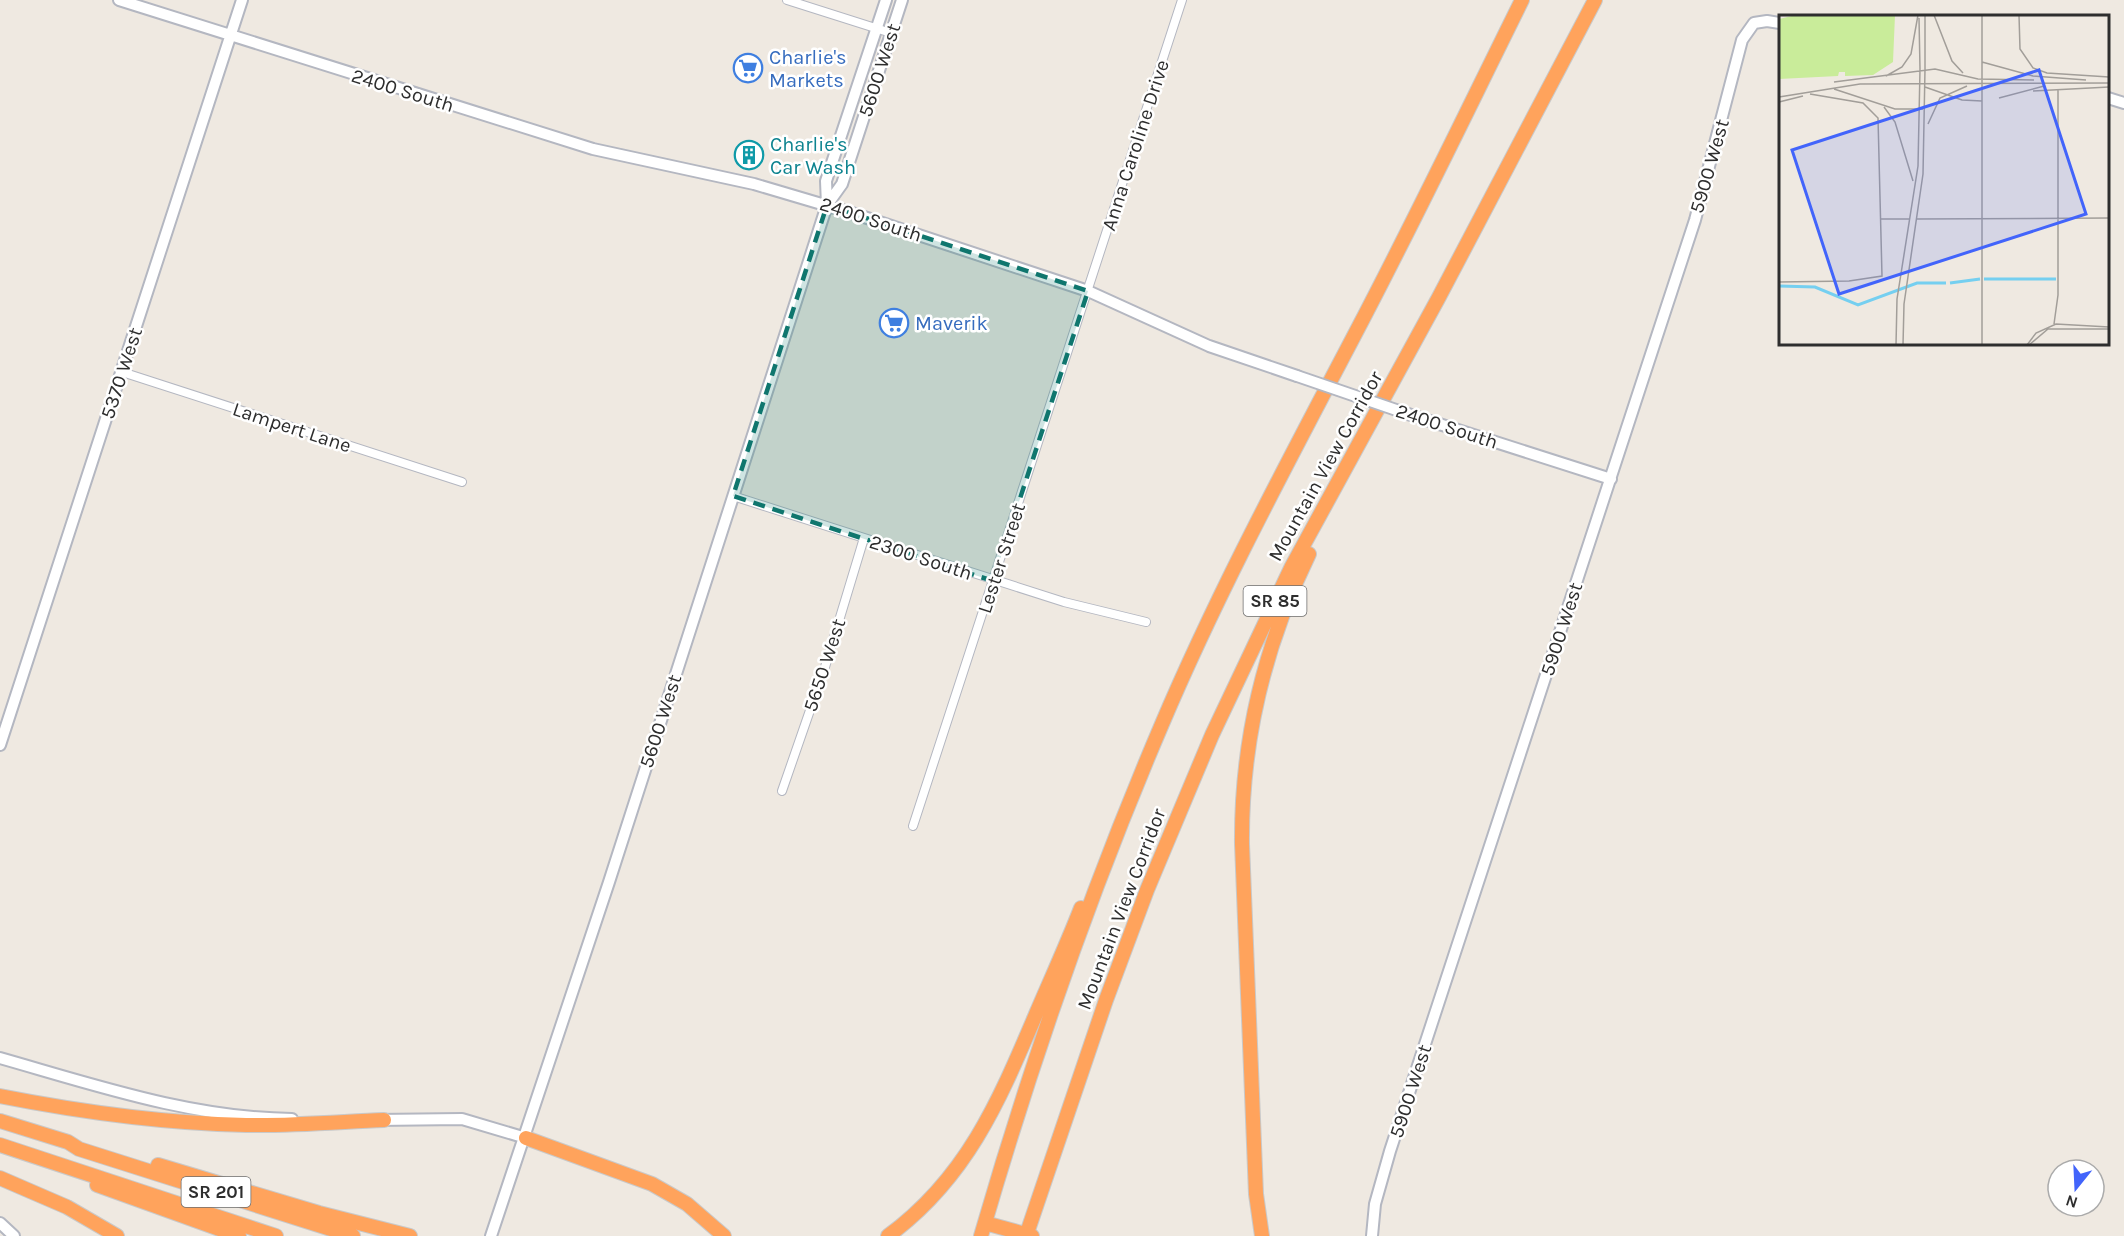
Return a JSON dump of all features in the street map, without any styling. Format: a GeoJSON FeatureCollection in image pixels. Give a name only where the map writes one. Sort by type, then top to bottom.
{"type":"FeatureCollection","features":[{"type":"Feature","properties":{"kind":"highway","name":"Mountain View Corridor"},"geometry":{"type":"LineString","coordinates":[[983,1230],[1068,970],[1114,844],[1162,723],[1281,471],[1356,332],[1522,0]]}},
{"type":"Feature","properties":{"kind":"highway","name":"Mountain View Corridor"},"geometry":{"type":"LineString","coordinates":[[1028,1235],[1106,1000],[1187,793],[1292,566],[1345,471],[1595,0]]}},
{"type":"Feature","properties":{"kind":"highway"},"geometry":{"type":"LineString","coordinates":[[1262,1236],[1256,1194],[1242,844],[1244,771],[1254,706],[1271,642],[1345,471]]}},
{"type":"Feature","properties":{"kind":"highway"},"geometry":{"type":"LineString","coordinates":[[888,1236],[938,1191],[981,1134],[999,1100],[1139,770],[1162,723]]}},
{"type":"Feature","properties":{"kind":"highway"},"geometry":{"type":"LineString","coordinates":[[0,1096],[108,1114],[212,1124],[282,1125],[384,1120]]}},
{"type":"Feature","properties":{"kind":"highway","name":"SR 201"},"geometry":{"type":"LineString","coordinates":[[0,1121],[68,1142],[79,1149],[353,1236]]}},
{"type":"Feature","properties":{"kind":"highway"},"geometry":{"type":"LineString","coordinates":[[526,1138],[652,1184],[687,1204],[724,1236]]}},
{"type":"Feature","properties":{"kind":"highway"},"geometry":{"type":"LineString","coordinates":[[68,1142],[193,1174],[318,1213],[410,1236]]}},
{"type":"Feature","properties":{"kind":"highway","name":"SR 201"},"geometry":{"type":"LineString","coordinates":[[0,1145],[276,1236]]}},
{"type":"Feature","properties":{"kind":"highway"},"geometry":{"type":"LineString","coordinates":[[68,1166],[99,1186],[239,1236]]}},
{"type":"Feature","properties":{"kind":"highway"},"geometry":{"type":"LineString","coordinates":[[0,1178],[67,1207],[117,1236]]}},
{"type":"Feature","properties":{"kind":"highway"},"geometry":{"type":"LineString","coordinates":[[983,1230],[1028,1235]]}},
{"type":"Feature","properties":{"kind":"street","name":"2400 South"},"geometry":{"type":"LineString","coordinates":[[119,0],[593,149],[735,179],[827,205],[1088,291],[1209,346],[1408,414],[1611,479]]}},
{"type":"Feature","properties":{"kind":"street","name":"5370 West"},"geometry":{"type":"LineString","coordinates":[[0,745],[242,0]]}},
{"type":"Feature","properties":{"kind":"street"},"geometry":{"type":"LineString","coordinates":[[787,0],[891,33]]}},
{"type":"Feature","properties":{"kind":"street","name":"5600 West"},"geometry":{"type":"LineString","coordinates":[[827,205],[826,182],[886,0]]}},
{"type":"Feature","properties":{"kind":"street","name":"5600 West"},"geometry":{"type":"LineString","coordinates":[[492,1236],[526,1138],[827,205],[842,184],[902,0]]}},
{"type":"Feature","properties":{"kind":"street","name":"Anna Caroline Drive"},"geometry":{"type":"LineString","coordinates":[[1088,291],[1182,0]]}},
{"type":"Feature","properties":{"kind":"street","name":"5900 West"},"geometry":{"type":"LineString","coordinates":[[1371,1236],[1375,1204],[1387,1160],[1695,220],[1742,40],[1754,23],[1767,21],[1779,23]]}},
{"type":"Feature","properties":{"kind":"street"},"geometry":{"type":"LineString","coordinates":[[2109,98],[2124,103]]}},
{"type":"Feature","properties":{"kind":"street","name":"Lester Street"},"geometry":{"type":"LineString","coordinates":[[913,826],[1088,291]]}},
{"type":"Feature","properties":{"kind":"street","name":"Lampert Lane"},"geometry":{"type":"LineString","coordinates":[[122,372],[462,482]]}},
{"type":"Feature","properties":{"kind":"street","name":"2300 South"},"geometry":{"type":"LineString","coordinates":[[733,496],[993,581],[1093,611],[1146,622]]}},
{"type":"Feature","properties":{"kind":"street","name":"5650 West"},"geometry":{"type":"LineString","coordinates":[[782,791],[825,667],[864,538]]}},
{"type":"Feature","properties":{"kind":"street"},"geometry":{"type":"LineString","coordinates":[[0,1058],[145,1098],[198,1109],[284,1119],[462,1119],[526,1138]]}},
{"type":"Feature","properties":{"kind":"street"},"geometry":{"type":"LineString","coordinates":[[1,1224],[14,1236]]}},
{"type":"Feature","properties":{"kind":"highlighted area"},"geometry":{"type":"Polygon","coordinates":[[[827,205],[1088,291],[993,581],[733,496],[827,205]]]}},
{"type":"Feature","properties":{"kind":"place","name":"Charlie's Markets"},"geometry":{"type":"Point","coordinates":[748,68]}},
{"type":"Feature","properties":{"kind":"place","name":"Charlie's Car Wash"},"geometry":{"type":"Point","coordinates":[749,155]}},
{"type":"Feature","properties":{"kind":"place","name":"Maverik"},"geometry":{"type":"Point","coordinates":[894,323]}}]}
